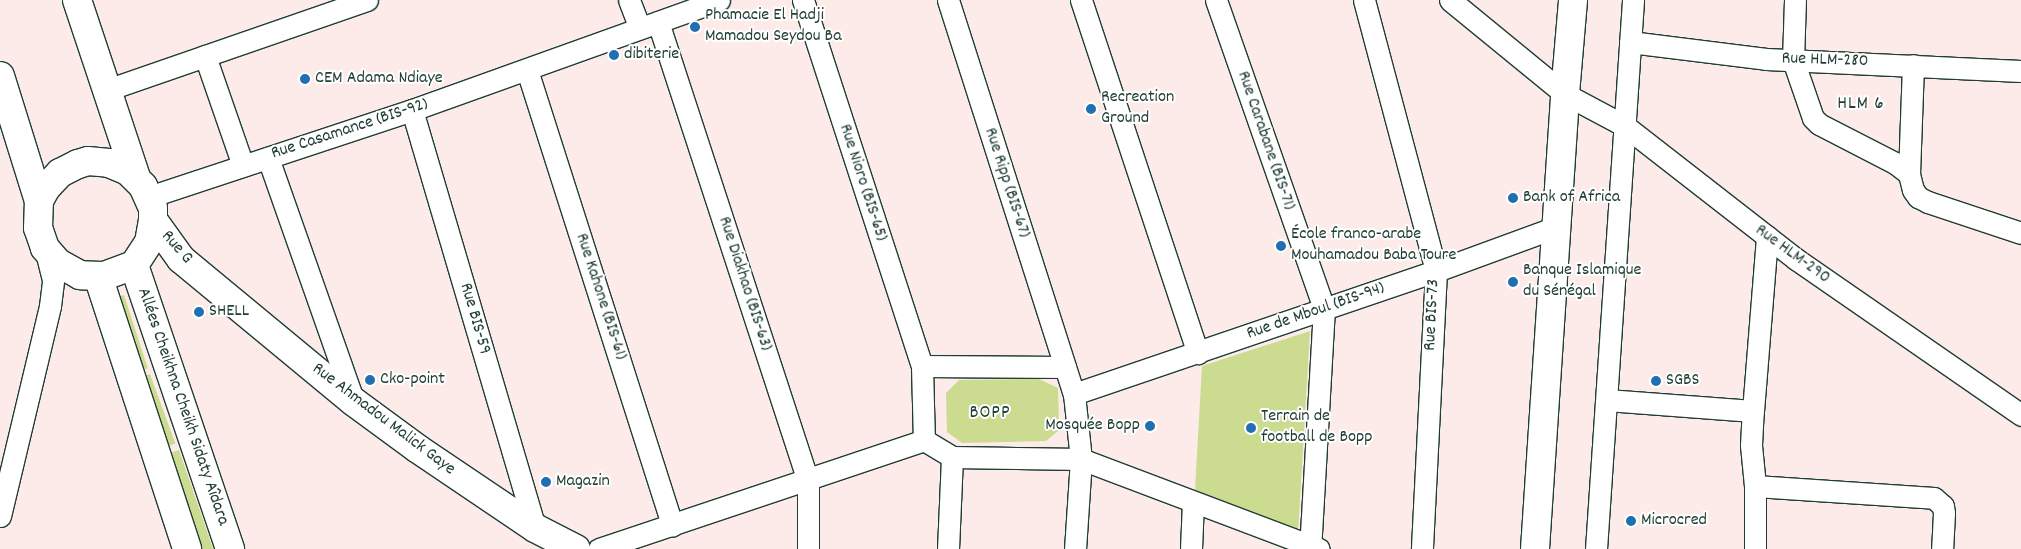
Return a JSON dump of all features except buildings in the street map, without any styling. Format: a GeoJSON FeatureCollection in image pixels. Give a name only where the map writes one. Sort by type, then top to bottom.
{"type":"FeatureCollection","features":[{"type":"Feature","properties":{"kind":"street"},"geometry":{"type":"LineString","coordinates":[[77,0],[146,198],[148,242],[135,263]]}},
{"type":"Feature","properties":{"kind":"street"},"geometry":{"type":"LineString","coordinates":[[107,90],[367,0]]}},
{"type":"Feature","properties":{"kind":"street","name":"Rue Diakhao (BIS-63)"},"geometry":{"type":"LineString","coordinates":[[629,0],[649,25],[808,480],[808,549]]}},
{"type":"Feature","properties":{"kind":"street","name":"Rue Casamance (BIS-92)"},"geometry":{"type":"LineString","coordinates":[[146,198],[412,110],[719,0]]}},
{"type":"Feature","properties":{"kind":"street","name":"Rue Nioro (BIS-65)"},"geometry":{"type":"LineString","coordinates":[[803,0],[922,366],[924,440]]}},
{"type":"Feature","properties":{"kind":"street","name":"Rue Ripp (BIS-67)"},"geometry":{"type":"LineString","coordinates":[[948,0],[1074,394],[1081,459]]}},
{"type":"Feature","properties":{"kind":"street"},"geometry":{"type":"LineString","coordinates":[[1081,0],[1198,353]]}},
{"type":"Feature","properties":{"kind":"street","name":"Rue Carabane (BIS-71)"},"geometry":{"type":"LineString","coordinates":[[1216,0],[1324,308],[1313,548]]}},
{"type":"Feature","properties":{"kind":"street","name":"Rue BIS-73"},"geometry":{"type":"LineString","coordinates":[[1364,0],[1436,271],[1422,549]]}},
{"type":"Feature","properties":{"kind":"street"},"geometry":{"type":"LineString","coordinates":[[1535,549],[1573,0]]}},
{"type":"Feature","properties":{"kind":"street"},"geometry":{"type":"LineString","coordinates":[[1596,549],[1633,0]]}},
{"type":"Feature","properties":{"kind":"street"},"geometry":{"type":"LineString","coordinates":[[1795,0],[1793,60],[1813,118],[1827,129],[1873,150],[1909,174]]}},
{"type":"Feature","properties":{"kind":"street","name":"Rue HLM-290"},"geometry":{"type":"LineString","coordinates":[[1454,1],[1565,94],[1625,126],[1767,237],[2021,415]]}},
{"type":"Feature","properties":{"kind":"street","name":"Rue HLM-280"},"geometry":{"type":"LineString","coordinates":[[1630,42],[1766,59],[2021,72]]}},
{"type":"Feature","properties":{"kind":"street"},"geometry":{"type":"LineString","coordinates":[[206,56],[243,166]]}},
{"type":"Feature","properties":{"kind":"street"},"geometry":{"type":"LineString","coordinates":[[1913,65],[1909,174],[1913,190],[1918,197],[1928,202],[2021,233]]}},
{"type":"Feature","properties":{"kind":"street","name":"Rue Kahone (BIS-61)"},"geometry":{"type":"LineString","coordinates":[[527,70],[672,525]]}},
{"type":"Feature","properties":{"kind":"street"},"geometry":{"type":"LineString","coordinates":[[0,76],[8,130],[39,201],[38,228],[53,280],[50,306],[0,516]]}},
{"type":"Feature","properties":{"kind":"street","name":"Rue BIS-59"},"geometry":{"type":"LineString","coordinates":[[412,110],[535,528]]}},
{"type":"Feature","properties":{"kind":"street"},"geometry":{"type":"LineString","coordinates":[[268,158],[354,402]]}},
{"type":"Feature","properties":{"kind":"street"},"geometry":{"type":"LineString","coordinates":[[39,201],[52,180],[60,173],[78,164],[93,161],[118,166],[146,198]]}},
{"type":"Feature","properties":{"kind":"street","name":"Rue G"},"geometry":{"type":"LineString","coordinates":[[146,198],[181,259],[201,274]]}},
{"type":"Feature","properties":{"kind":"street","name":"Rue de Mboul (BIS-94)"},"geometry":{"type":"LineString","coordinates":[[1074,394],[1436,271],[1556,227]]}},
{"type":"Feature","properties":{"kind":"street"},"geometry":{"type":"LineString","coordinates":[[1755,549],[1755,486],[1751,445],[1752,411],[1767,237]]}},
{"type":"Feature","properties":{"kind":"street"},"geometry":{"type":"LineString","coordinates":[[45,248],[58,263],[89,276],[187,549]]}},
{"type":"Feature","properties":{"kind":"street"},"geometry":{"type":"LineString","coordinates":[[50,306],[68,285],[89,276],[113,274],[135,263],[166,258],[201,274]]}},
{"type":"Feature","properties":{"kind":"street","name":"Allées Cheikhna Cheikh Sidaty Aîdara"},"geometry":{"type":"LineString","coordinates":[[135,263],[230,549]]}},
{"type":"Feature","properties":{"kind":"street","name":"Rue Ahmadou Malick Gaye"},"geometry":{"type":"LineString","coordinates":[[201,274],[354,402],[418,449],[535,528],[576,549]]}},
{"type":"Feature","properties":{"kind":"street"},"geometry":{"type":"LineString","coordinates":[[922,366],[1065,367]]}},
{"type":"Feature","properties":{"kind":"street"},"geometry":{"type":"LineString","coordinates":[[1607,400],[1752,411]]}},
{"type":"Feature","properties":{"kind":"street"},"geometry":{"type":"LineString","coordinates":[[598,549],[924,440],[952,457],[1081,459],[1313,548]]}},
{"type":"Feature","properties":{"kind":"street"},"geometry":{"type":"LineString","coordinates":[[948,549],[952,457]]}},
{"type":"Feature","properties":{"kind":"street"},"geometry":{"type":"LineString","coordinates":[[1075,549],[1081,459]]}},
{"type":"Feature","properties":{"kind":"street"},"geometry":{"type":"LineString","coordinates":[[1755,486],[1934,498],[1943,506],[1942,549]]}},
{"type":"Feature","properties":{"kind":"street"},"geometry":{"type":"LineString","coordinates":[[1190,549],[1193,502]]}},
{"type":"Feature","properties":{"kind":"green space"},"geometry":{"type":"Polygon","coordinates":[[[124,295],[148,368],[134,373],[110,300],[124,295]]]}},
{"type":"Feature","properties":{"kind":"green space","name":"Terrain de football de Bopp"},"geometry":{"type":"Polygon","coordinates":[[[1310,331],[1298,533],[1195,490],[1202,366],[1310,331]]]}},
{"type":"Feature","properties":{"kind":"green space"},"geometry":{"type":"Polygon","coordinates":[[[150,374],[175,444],[162,448],[137,379],[150,374]]]}},
{"type":"Feature","properties":{"kind":"green space","name":"BOPP"},"geometry":{"type":"Polygon","coordinates":[[[1039,379],[1058,388],[1059,430],[1046,441],[962,443],[947,432],[946,393],[959,380],[1039,379]]]}},
{"type":"Feature","properties":{"kind":"green space"},"geometry":{"type":"Polygon","coordinates":[[[179,450],[213,549],[196,549],[164,455],[179,450]]]}},
{"type":"Feature","properties":{"kind":"place","name":"Phamacie El Hadji Mamadou Seydou Ba"},"geometry":{"type":"Point","coordinates":[695,27]}},
{"type":"Feature","properties":{"kind":"place","name":"dibiterie"},"geometry":{"type":"Point","coordinates":[614,55]}},
{"type":"Feature","properties":{"kind":"place","name":"CEM Adama Ndiaye"},"geometry":{"type":"Point","coordinates":[305,79]}},
{"type":"Feature","properties":{"kind":"place","name":"Recreation Ground"},"geometry":{"type":"Point","coordinates":[1091,109]}},
{"type":"Feature","properties":{"kind":"place","name":"Bank of Africa"},"geometry":{"type":"Point","coordinates":[1513,198]}},
{"type":"Feature","properties":{"kind":"place","name":"École franco-arabe Mouhamadou Baba Toure"},"geometry":{"type":"Point","coordinates":[1281,246]}},
{"type":"Feature","properties":{"kind":"place","name":"Banque Islamique du Sénégal"},"geometry":{"type":"Point","coordinates":[1513,282]}},
{"type":"Feature","properties":{"kind":"place","name":"SHELL"},"geometry":{"type":"Point","coordinates":[199,312]}},
{"type":"Feature","properties":{"kind":"place","name":"Cko-point"},"geometry":{"type":"Point","coordinates":[370,380]}},
{"type":"Feature","properties":{"kind":"place","name":"SGBS"},"geometry":{"type":"Point","coordinates":[1656,381]}},
{"type":"Feature","properties":{"kind":"place","name":"Mosquée Bopp"},"geometry":{"type":"Point","coordinates":[1150,426]}},
{"type":"Feature","properties":{"kind":"place","name":"Terrain de football de Bopp"},"geometry":{"type":"Point","coordinates":[1251,428]}},
{"type":"Feature","properties":{"kind":"place","name":"Magazin"},"geometry":{"type":"Point","coordinates":[546,482]}},
{"type":"Feature","properties":{"kind":"place","name":"Microcred"},"geometry":{"type":"Point","coordinates":[1631,521]}},
{"type":"Feature","properties":{"kind":"district","name":"HLM 6"},"geometry":{"type":"Point","coordinates":[1861,105]}},
{"type":"Feature","properties":{"kind":"district","name":"BOPP"},"geometry":{"type":"Point","coordinates":[990,414]}}]}
